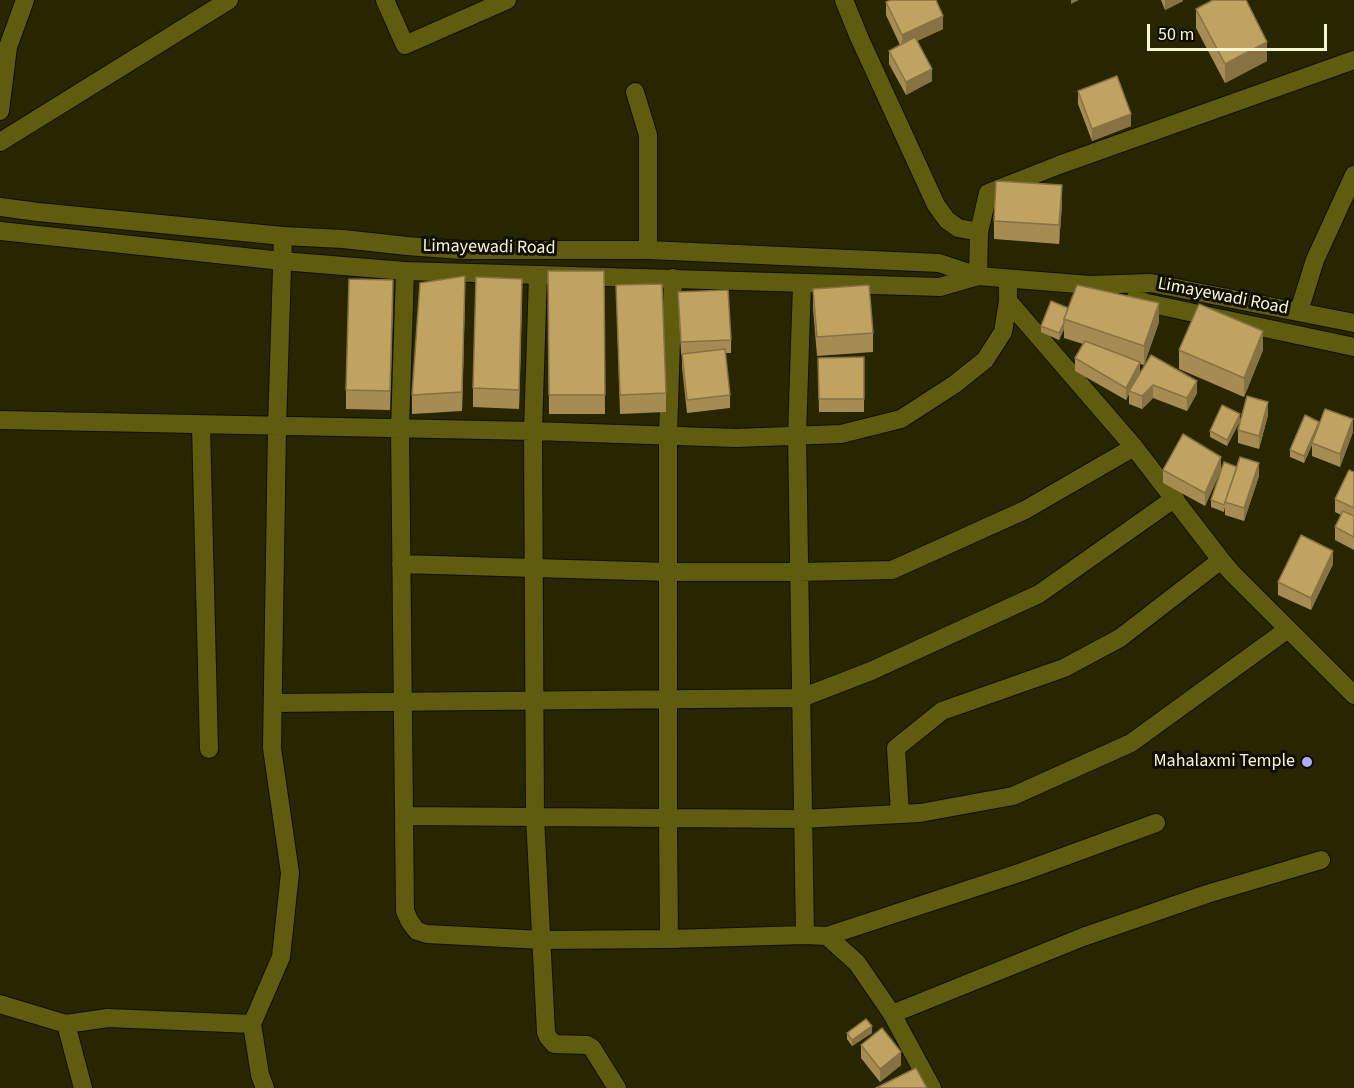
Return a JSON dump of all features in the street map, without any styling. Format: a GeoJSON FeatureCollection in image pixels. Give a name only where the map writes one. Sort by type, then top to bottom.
{"type":"FeatureCollection","features":[{"type":"Feature","properties":{"kind":"street"},"geometry":{"type":"LineString","coordinates":[[0,103],[8,47],[25,0]]}},
{"type":"Feature","properties":{"kind":"street"},"geometry":{"type":"LineString","coordinates":[[0,142],[229,0]]}},
{"type":"Feature","properties":{"kind":"street"},"geometry":{"type":"LineString","coordinates":[[384,0],[405,45],[507,0]]}},
{"type":"Feature","properties":{"kind":"street"},"geometry":{"type":"LineString","coordinates":[[844,0],[936,205],[947,220],[958,228],[979,232]]}},
{"type":"Feature","properties":{"kind":"street"},"geometry":{"type":"LineString","coordinates":[[978,276],[979,232],[988,193],[1059,165],[1354,60]]}},
{"type":"Feature","properties":{"kind":"street"},"geometry":{"type":"LineString","coordinates":[[635,92],[648,135],[648,250]]}},
{"type":"Feature","properties":{"kind":"street"},"geometry":{"type":"LineString","coordinates":[[1299,311],[1316,260],[1354,175]]}},
{"type":"Feature","properties":{"kind":"street","name":"Limayewadi Road"},"geometry":{"type":"LineString","coordinates":[[0,207],[283,236],[343,239],[407,246],[461,249],[648,250],[939,263],[978,276],[1008,279],[1090,285],[1151,283],[1354,322]]}},
{"type":"Feature","properties":{"kind":"street","name":"Limayewadi Road"},"geometry":{"type":"LineString","coordinates":[[0,231],[282,261],[405,271],[940,287],[978,276]]}},
{"type":"Feature","properties":{"kind":"street"},"geometry":{"type":"LineString","coordinates":[[265,1088],[260,1075],[252,1024],[281,957],[290,873],[272,748],[277,427],[283,236]]}},
{"type":"Feature","properties":{"kind":"street"},"geometry":{"type":"LineString","coordinates":[[405,271],[400,429],[405,911],[417,931],[427,934],[542,940],[827,936],[1023,872],[1156,824]]}},
{"type":"Feature","properties":{"kind":"street"},"geometry":{"type":"LineString","coordinates":[[537,275],[533,431],[535,817],[546,1032],[554,1044],[592,1048],[617,1088]]}},
{"type":"Feature","properties":{"kind":"street"},"geometry":{"type":"LineString","coordinates":[[669,939],[668,435],[674,278]]}},
{"type":"Feature","properties":{"kind":"street"},"geometry":{"type":"LineString","coordinates":[[0,420],[533,431],[736,438],[841,434],[901,419],[956,384],[985,360],[1003,332],[1008,301],[1008,279]]}},
{"type":"Feature","properties":{"kind":"street"},"geometry":{"type":"LineString","coordinates":[[801,284],[797,435],[805,935]]}},
{"type":"Feature","properties":{"kind":"street","name":"Limayewadi Road"},"geometry":{"type":"LineString","coordinates":[[1090,285],[1147,303],[1354,347]]}},
{"type":"Feature","properties":{"kind":"street"},"geometry":{"type":"LineString","coordinates":[[1008,301],[1134,447],[1232,573],[1354,695]]}},
{"type":"Feature","properties":{"kind":"street"},"geometry":{"type":"LineString","coordinates":[[201,425],[209,749]]}},
{"type":"Feature","properties":{"kind":"street"},"geometry":{"type":"LineString","coordinates":[[401,564],[669,572],[892,570],[1025,510],[1134,447]]}},
{"type":"Feature","properties":{"kind":"street"},"geometry":{"type":"LineString","coordinates":[[273,703],[801,698],[871,671],[1039,594],[1175,498]]}},
{"type":"Feature","properties":{"kind":"street"},"geometry":{"type":"LineString","coordinates":[[900,814],[896,748],[942,711],[1064,668],[1120,638],[1221,560]]}},
{"type":"Feature","properties":{"kind":"street"},"geometry":{"type":"LineString","coordinates":[[404,816],[802,819],[920,813],[1013,796],[1131,743],[1288,629]]}},
{"type":"Feature","properties":{"kind":"street"},"geometry":{"type":"LineString","coordinates":[[892,1014],[1083,937],[1207,894],[1321,860]]}},
{"type":"Feature","properties":{"kind":"street"},"geometry":{"type":"LineString","coordinates":[[827,936],[857,963],[892,1014],[932,1088]]}},
{"type":"Feature","properties":{"kind":"street"},"geometry":{"type":"LineString","coordinates":[[0,1004],[66,1024],[108,1018],[252,1024]]}},
{"type":"Feature","properties":{"kind":"street"},"geometry":{"type":"LineString","coordinates":[[66,1024],[83,1088]]}},
{"type":"Feature","properties":{"kind":"building"},"geometry":{"type":"Polygon","coordinates":[[[936,0],[943,16],[902,35],[886,2],[936,0]]]}},
{"type":"Feature","properties":{"kind":"building"},"geometry":{"type":"Polygon","coordinates":[[[1213,0],[1246,0],[1267,42],[1225,64],[1196,9],[1213,0]]]}},
{"type":"Feature","properties":{"kind":"building"},"geometry":{"type":"Polygon","coordinates":[[[915,37],[932,69],[906,82],[889,51],[915,37]]]}},
{"type":"Feature","properties":{"kind":"building"},"geometry":{"type":"Polygon","coordinates":[[[1117,76],[1131,114],[1092,129],[1078,91],[1117,76]]]}},
{"type":"Feature","properties":{"kind":"building"},"geometry":{"type":"Polygon","coordinates":[[[996,181],[1062,185],[1059,225],[994,221],[996,181]]]}},
{"type":"Feature","properties":{"kind":"building"},"geometry":{"type":"Polygon","coordinates":[[[548,271],[604,271],[605,395],[549,395],[548,271]]]}},
{"type":"Feature","properties":{"kind":"building"},"geometry":{"type":"Polygon","coordinates":[[[465,276],[462,392],[412,395],[420,283],[465,276]]]}},
{"type":"Feature","properties":{"kind":"building"},"geometry":{"type":"Polygon","coordinates":[[[476,277],[522,279],[519,390],[473,388],[476,277]]]}},
{"type":"Feature","properties":{"kind":"building"},"geometry":{"type":"Polygon","coordinates":[[[349,279],[393,280],[390,391],[346,390],[349,279]]]}},
{"type":"Feature","properties":{"kind":"building"},"geometry":{"type":"Polygon","coordinates":[[[662,284],[666,393],[620,395],[616,285],[662,284]]]}},
{"type":"Feature","properties":{"kind":"building"},"geometry":{"type":"Polygon","coordinates":[[[869,285],[873,333],[817,337],[813,289],[869,285]]]}},
{"type":"Feature","properties":{"kind":"building"},"geometry":{"type":"Polygon","coordinates":[[[1077,285],[1159,303],[1144,346],[1064,319],[1077,285]]]}},
{"type":"Feature","properties":{"kind":"building"},"geometry":{"type":"Polygon","coordinates":[[[728,290],[731,340],[681,342],[678,292],[728,290]]]}},
{"type":"Feature","properties":{"kind":"building"},"geometry":{"type":"Polygon","coordinates":[[[1051,301],[1068,308],[1059,333],[1041,326],[1051,301]]]}},
{"type":"Feature","properties":{"kind":"building"},"geometry":{"type":"Polygon","coordinates":[[[1199,304],[1263,331],[1244,378],[1179,350],[1199,304]]]}},
{"type":"Feature","properties":{"kind":"building"},"geometry":{"type":"Polygon","coordinates":[[[1085,341],[1140,362],[1126,388],[1075,358],[1085,341]]]}},
{"type":"Feature","properties":{"kind":"building"},"geometry":{"type":"Polygon","coordinates":[[[725,349],[730,395],[687,400],[682,354],[725,349]]]}},
{"type":"Feature","properties":{"kind":"building"},"geometry":{"type":"Polygon","coordinates":[[[1151,355],[1197,381],[1187,398],[1153,385],[1142,396],[1129,391],[1151,355]]]}},
{"type":"Feature","properties":{"kind":"building"},"geometry":{"type":"Polygon","coordinates":[[[864,357],[864,399],[819,399],[818,358],[864,357]]]}},
{"type":"Feature","properties":{"kind":"building"},"geometry":{"type":"Polygon","coordinates":[[[1247,396],[1268,402],[1259,436],[1238,430],[1247,396]]]}},
{"type":"Feature","properties":{"kind":"building"},"geometry":{"type":"Polygon","coordinates":[[[1222,405],[1240,414],[1227,440],[1210,431],[1222,405]]]}},
{"type":"Feature","properties":{"kind":"building"},"geometry":{"type":"Polygon","coordinates":[[[1325,409],[1353,419],[1340,454],[1312,443],[1325,409]]]}},
{"type":"Feature","properties":{"kind":"building"},"geometry":{"type":"Polygon","coordinates":[[[1305,415],[1319,422],[1304,456],[1290,450],[1305,415]]]}},
{"type":"Feature","properties":{"kind":"building"},"geometry":{"type":"Polygon","coordinates":[[[1183,434],[1221,457],[1205,493],[1163,470],[1183,434]]]}},
{"type":"Feature","properties":{"kind":"building"},"geometry":{"type":"Polygon","coordinates":[[[1240,457],[1259,463],[1244,508],[1225,502],[1240,457]]]}},
{"type":"Feature","properties":{"kind":"building"},"geometry":{"type":"Polygon","coordinates":[[[1224,462],[1237,467],[1224,505],[1211,500],[1224,462]]]}},
{"type":"Feature","properties":{"kind":"building"},"geometry":{"type":"Polygon","coordinates":[[[1349,470],[1354,472],[1354,508],[1335,499],[1349,470]]]}},
{"type":"Feature","properties":{"kind":"building"},"geometry":{"type":"Polygon","coordinates":[[[1343,511],[1354,516],[1354,537],[1335,527],[1343,511]]]}},
{"type":"Feature","properties":{"kind":"building"},"geometry":{"type":"Polygon","coordinates":[[[1301,535],[1333,551],[1311,598],[1278,582],[1301,535]]]}},
{"type":"Feature","properties":{"kind":"building"},"geometry":{"type":"Polygon","coordinates":[[[866,1019],[872,1026],[852,1040],[847,1033],[866,1019]]]}},
{"type":"Feature","properties":{"kind":"building"},"geometry":{"type":"Polygon","coordinates":[[[882,1028],[901,1052],[880,1069],[861,1045],[882,1028]]]}},
{"type":"Feature","properties":{"kind":"building"},"geometry":{"type":"Polygon","coordinates":[[[916,1068],[927,1088],[876,1088],[916,1068]]]}},
{"type":"Feature","properties":{"kind":"place","name":"Mahalaxmi Temple"},"geometry":{"type":"Point","coordinates":[1307,762]}}]}
